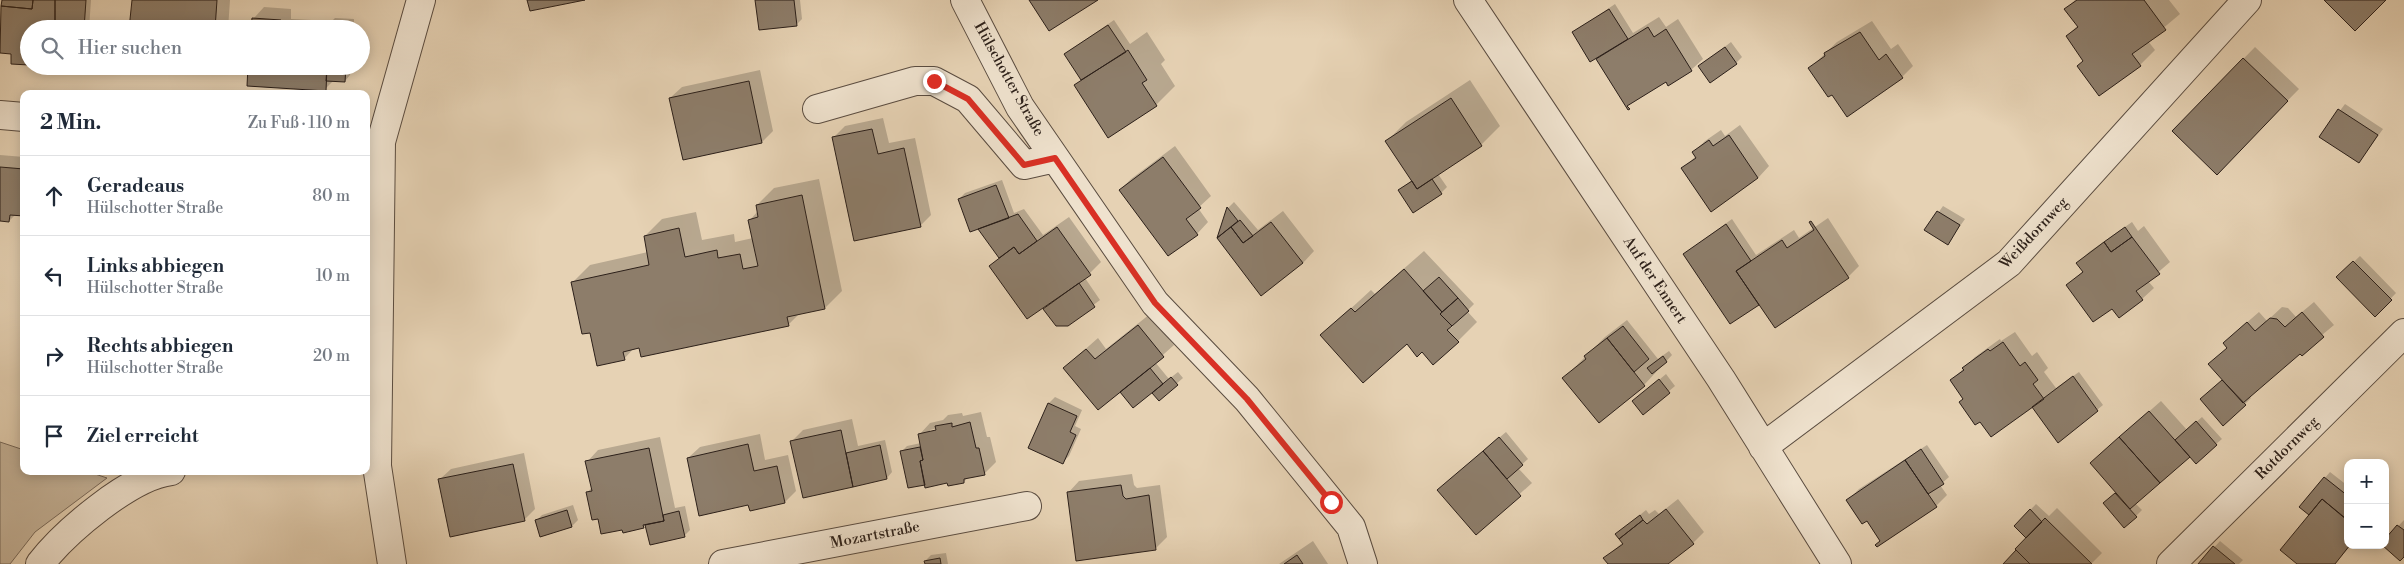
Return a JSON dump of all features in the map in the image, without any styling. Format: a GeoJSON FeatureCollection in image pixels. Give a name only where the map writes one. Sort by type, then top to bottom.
{"type":"FeatureCollection","features":[{"type":"Feature","properties":{"kind":"street"},"geometry":{"type":"LineString","coordinates":[[392,564],[371,466],[373,142],[421,0]]}},
{"type":"Feature","properties":{"kind":"street","name":"Hülschotter Straße"},"geometry":{"type":"LineString","coordinates":[[965,0],[1020,107],[1155,303],[1247,399],[1351,527],[1363,564]]}},
{"type":"Feature","properties":{"kind":"street","name":"Auf der Ennert"},"geometry":{"type":"LineString","coordinates":[[1468,0],[1721,379],[1836,564]]}},
{"type":"Feature","properties":{"kind":"street","name":"Weißdornweg"},"geometry":{"type":"LineString","coordinates":[[1763,447],[2009,263],[2231,5]]}},
{"type":"Feature","properties":{"kind":"street"},"geometry":{"type":"LineString","coordinates":[[817,109],[916,81],[934,81],[968,99],[1024,165],[1055,158]]}},
{"type":"Feature","properties":{"kind":"street"},"geometry":{"type":"LineString","coordinates":[[0,115],[20,117]]}},
{"type":"Feature","properties":{"kind":"street","name":"Rotdornweg"},"geometry":{"type":"LineString","coordinates":[[2171,564],[2404,333]]}},
{"type":"Feature","properties":{"kind":"street"},"geometry":{"type":"LineString","coordinates":[[40,564],[53,547],[110,500],[155,475]]}},
{"type":"Feature","properties":{"kind":"street","name":"Mozartstraße"},"geometry":{"type":"LineString","coordinates":[[722,564],[1028,506]]}},
{"type":"Feature","properties":{"kind":"shaded area"},"geometry":{"type":"Polygon","coordinates":[[[0,442],[20,449],[20,475],[98,475],[107,478],[35,532],[10,564],[0,564],[0,442]]]}},
{"type":"Feature","properties":{"kind":"building"},"geometry":{"type":"Polygon","coordinates":[[[2,0],[33,0],[32,9],[1,6],[2,0]]]}},
{"type":"Feature","properties":{"kind":"building"},"geometry":{"type":"Polygon","coordinates":[[[33,0],[55,0],[55,20],[20,20],[20,64],[11,64],[11,54],[0,53],[1,6],[32,9],[33,0]]]}},
{"type":"Feature","properties":{"kind":"building"},"geometry":{"type":"Polygon","coordinates":[[[55,0],[86,0],[85,20],[55,20],[55,0]]]}},
{"type":"Feature","properties":{"kind":"building"},"geometry":{"type":"Polygon","coordinates":[[[132,0],[217,0],[216,20],[130,20],[132,0]]]}},
{"type":"Feature","properties":{"kind":"building"},"geometry":{"type":"Polygon","coordinates":[[[527,0],[585,0],[530,11],[527,0]]]}},
{"type":"Feature","properties":{"kind":"building"},"geometry":{"type":"Polygon","coordinates":[[[755,0],[794,0],[797,26],[759,30],[755,0]]]}},
{"type":"Feature","properties":{"kind":"building"},"geometry":{"type":"Polygon","coordinates":[[[1029,0],[1098,0],[1049,31],[1029,0]]]}},
{"type":"Feature","properties":{"kind":"building"},"geometry":{"type":"Polygon","coordinates":[[[2077,0],[2144,0],[2166,30],[2132,54],[2141,66],[2099,96],[2077,66],[2083,61],[2066,36],[2078,27],[2064,9],[2077,0]]]}},
{"type":"Feature","properties":{"kind":"building"},"geometry":{"type":"Polygon","coordinates":[[[2324,0],[2386,0],[2355,31],[2324,0]]]}},
{"type":"Feature","properties":{"kind":"building"},"geometry":{"type":"Polygon","coordinates":[[[1609,9],[1628,39],[1590,62],[1572,32],[1609,9]]]}},
{"type":"Feature","properties":{"kind":"building"},"geometry":{"type":"Polygon","coordinates":[[[252,18],[281,20],[252,20],[252,18]]]}},
{"type":"Feature","properties":{"kind":"building"},"geometry":{"type":"Polygon","coordinates":[[[1108,25],[1126,52],[1081,80],[1064,54],[1108,25]]]}},
{"type":"Feature","properties":{"kind":"building"},"geometry":{"type":"Polygon","coordinates":[[[1648,27],[1654,37],[1666,29],[1692,71],[1668,86],[1666,82],[1627,106],[1630,109],[1628,110],[1596,59],[1648,27]]]}},
{"type":"Feature","properties":{"kind":"building"},"geometry":{"type":"Polygon","coordinates":[[[1860,32],[1879,60],[1886,54],[1903,78],[1847,117],[1832,95],[1828,97],[1808,68],[1825,56],[1824,53],[1860,32]]]}},
{"type":"Feature","properties":{"kind":"building"},"geometry":{"type":"Polygon","coordinates":[[[1725,47],[1737,64],[1710,83],[1698,66],[1725,47]]]}},
{"type":"Feature","properties":{"kind":"building"},"geometry":{"type":"Polygon","coordinates":[[[1128,50],[1147,80],[1142,83],[1157,106],[1108,138],[1074,85],[1128,50]]]}},
{"type":"Feature","properties":{"kind":"building"},"geometry":{"type":"Polygon","coordinates":[[[2243,58],[2288,101],[2217,175],[2172,131],[2243,58]]]}},
{"type":"Feature","properties":{"kind":"building"},"geometry":{"type":"Polygon","coordinates":[[[248,75],[327,75],[326,90],[247,86],[248,75]]]}},
{"type":"Feature","properties":{"kind":"building"},"geometry":{"type":"Polygon","coordinates":[[[326,75],[345,75],[345,82],[326,81],[326,75]]]}},
{"type":"Feature","properties":{"kind":"building"},"geometry":{"type":"Polygon","coordinates":[[[749,81],[762,143],[683,160],[669,98],[749,81]]]}},
{"type":"Feature","properties":{"kind":"building"},"geometry":{"type":"Polygon","coordinates":[[[1451,98],[1482,146],[1417,189],[1385,141],[1451,98]]]}},
{"type":"Feature","properties":{"kind":"building"},"geometry":{"type":"Polygon","coordinates":[[[2338,109],[2378,135],[2359,163],[2319,137],[2338,109]]]}},
{"type":"Feature","properties":{"kind":"building"},"geometry":{"type":"Polygon","coordinates":[[[872,129],[878,154],[904,148],[921,227],[854,241],[832,137],[872,129]]]}},
{"type":"Feature","properties":{"kind":"building"},"geometry":{"type":"Polygon","coordinates":[[[1729,135],[1758,178],[1711,212],[1681,168],[1696,158],[1692,152],[1709,140],[1713,146],[1729,135]]]}},
{"type":"Feature","properties":{"kind":"building"},"geometry":{"type":"Polygon","coordinates":[[[1163,157],[1201,208],[1186,219],[1198,235],[1168,256],[1119,190],[1163,157]]]}},
{"type":"Feature","properties":{"kind":"building"},"geometry":{"type":"Polygon","coordinates":[[[0,167],[20,169],[20,216],[10,215],[9,222],[0,221],[0,167]]]}},
{"type":"Feature","properties":{"kind":"building"},"geometry":{"type":"Polygon","coordinates":[[[1432,179],[1442,194],[1413,213],[1398,190],[1412,181],[1417,189],[1432,179]]]}},
{"type":"Feature","properties":{"kind":"building"},"geometry":{"type":"Polygon","coordinates":[[[996,185],[1009,218],[970,232],[958,199],[996,185]]]}},
{"type":"Feature","properties":{"kind":"building"},"geometry":{"type":"Polygon","coordinates":[[[802,195],[825,309],[787,317],[789,326],[641,357],[639,348],[623,352],[625,360],[597,366],[590,333],[582,334],[571,282],[649,265],[644,236],[679,228],[685,257],[717,250],[718,258],[740,254],[743,269],[758,266],[748,220],[758,217],[756,205],[802,195]]]}},
{"type":"Feature","properties":{"kind":"building"},"geometry":{"type":"Polygon","coordinates":[[[1227,207],[1238,221],[1217,238],[1227,207]]]}},
{"type":"Feature","properties":{"kind":"building"},"geometry":{"type":"Polygon","coordinates":[[[1937,211],[1960,225],[1948,245],[1924,230],[1937,211]]]}},
{"type":"Feature","properties":{"kind":"building"},"geometry":{"type":"Polygon","coordinates":[[[1018,214],[1037,241],[1019,254],[1014,247],[999,258],[978,229],[1018,214]]]}},
{"type":"Feature","properties":{"kind":"building"},"geometry":{"type":"Polygon","coordinates":[[[1240,220],[1253,236],[1243,243],[1231,227],[1240,220]]]}},
{"type":"Feature","properties":{"kind":"building"},"geometry":{"type":"Polygon","coordinates":[[[1811,221],[1849,278],[1775,328],[1736,271],[1782,240],[1787,248],[1814,230],[1809,222],[1811,221]]]}},
{"type":"Feature","properties":{"kind":"building"},"geometry":{"type":"Polygon","coordinates":[[[1271,222],[1303,263],[1261,296],[1217,238],[1231,227],[1243,243],[1271,222]]]}},
{"type":"Feature","properties":{"kind":"building"},"geometry":{"type":"Polygon","coordinates":[[[1726,224],[1751,261],[1736,271],[1759,305],[1730,324],[1683,254],[1726,224]]]}},
{"type":"Feature","properties":{"kind":"building"},"geometry":{"type":"Polygon","coordinates":[[[1057,227],[1091,275],[1027,319],[989,266],[1014,247],[1019,254],[1057,227]]]}},
{"type":"Feature","properties":{"kind":"building"},"geometry":{"type":"Polygon","coordinates":[[[2125,227],[2132,237],[2111,252],[2104,242],[2125,227]]]}},
{"type":"Feature","properties":{"kind":"building"},"geometry":{"type":"Polygon","coordinates":[[[2132,237],[2160,274],[2136,291],[2143,300],[2119,318],[2112,309],[2093,322],[2066,285],[2083,272],[2076,263],[2104,242],[2111,252],[2132,237]]]}},
{"type":"Feature","properties":{"kind":"building"},"geometry":{"type":"Polygon","coordinates":[[[2353,261],[2392,300],[2375,317],[2336,277],[2353,261]]]}},
{"type":"Feature","properties":{"kind":"building"},"geometry":{"type":"Polygon","coordinates":[[[1404,269],[1442,312],[1440,314],[1452,326],[1447,330],[1459,342],[1433,365],[1422,352],[1417,357],[1407,344],[1363,383],[1320,335],[1351,308],[1355,312],[1404,269]]]}},
{"type":"Feature","properties":{"kind":"building"},"geometry":{"type":"Polygon","coordinates":[[[1439,277],[1458,298],[1442,312],[1423,291],[1439,277]]]}},
{"type":"Feature","properties":{"kind":"building"},"geometry":{"type":"Polygon","coordinates":[[[1079,283],[1095,307],[1068,326],[1056,326],[1043,309],[1079,283]]]}},
{"type":"Feature","properties":{"kind":"building"},"geometry":{"type":"Polygon","coordinates":[[[1458,298],[1469,311],[1452,326],[1440,314],[1458,298]]]}},
{"type":"Feature","properties":{"kind":"building"},"geometry":{"type":"Polygon","coordinates":[[[2302,312],[2324,337],[2302,356],[2300,354],[2243,403],[2208,364],[2227,348],[2223,343],[2247,322],[2255,331],[2270,318],[2277,319],[2285,327],[2302,312]]]}},
{"type":"Feature","properties":{"kind":"building"},"geometry":{"type":"Polygon","coordinates":[[[1138,325],[1164,357],[1098,410],[1063,368],[1086,349],[1095,359],[1138,325]]]}},
{"type":"Feature","properties":{"kind":"building"},"geometry":{"type":"Polygon","coordinates":[[[1623,326],[1649,359],[1634,372],[1607,338],[1623,326]]]}},
{"type":"Feature","properties":{"kind":"building"},"geometry":{"type":"Polygon","coordinates":[[[1607,338],[1645,386],[1599,423],[1562,378],[1586,359],[1584,356],[1607,338]]]}},
{"type":"Feature","properties":{"kind":"building"},"geometry":{"type":"Polygon","coordinates":[[[2003,342],[2020,366],[2025,362],[2038,380],[2033,384],[2044,399],[1991,437],[1980,422],[1975,425],[1959,402],[1963,399],[1950,380],[1964,370],[1962,368],[1988,349],[1990,351],[2003,342]]]}},
{"type":"Feature","properties":{"kind":"building"},"geometry":{"type":"Polygon","coordinates":[[[1663,356],[1667,362],[1652,374],[1647,368],[1663,356]]]}},
{"type":"Feature","properties":{"kind":"building"},"geometry":{"type":"Polygon","coordinates":[[[1150,368],[1163,384],[1133,408],[1120,392],[1150,368]]]}},
{"type":"Feature","properties":{"kind":"building"},"geometry":{"type":"Polygon","coordinates":[[[2073,376],[2098,411],[2058,443],[2032,407],[2073,376]]]}},
{"type":"Feature","properties":{"kind":"building"},"geometry":{"type":"Polygon","coordinates":[[[1171,377],[1178,385],[1159,401],[1152,393],[1171,377]]]}},
{"type":"Feature","properties":{"kind":"building"},"geometry":{"type":"Polygon","coordinates":[[[1659,379],[1670,393],[1643,415],[1632,401],[1659,379]]]}},
{"type":"Feature","properties":{"kind":"building"},"geometry":{"type":"Polygon","coordinates":[[[2222,380],[2246,405],[2223,426],[2200,399],[2222,380]]]}},
{"type":"Feature","properties":{"kind":"building"},"geometry":{"type":"Polygon","coordinates":[[[1048,403],[1077,416],[1070,432],[1076,435],[1063,464],[1028,448],[1048,403]]]}},
{"type":"Feature","properties":{"kind":"building"},"geometry":{"type":"Polygon","coordinates":[[[2149,411],[2190,457],[2160,483],[2119,437],[2149,411]]]}},
{"type":"Feature","properties":{"kind":"building"},"geometry":{"type":"Polygon","coordinates":[[[2196,421],[2217,445],[2196,464],[2175,440],[2196,421]]]}},
{"type":"Feature","properties":{"kind":"building"},"geometry":{"type":"Polygon","coordinates":[[[970,422],[976,448],[979,448],[985,475],[964,479],[964,483],[948,486],[947,483],[925,488],[920,461],[923,460],[918,434],[936,430],[935,426],[952,423],[952,427],[970,422]]]}},
{"type":"Feature","properties":{"kind":"building"},"geometry":{"type":"Polygon","coordinates":[[[841,430],[853,487],[803,498],[790,441],[841,430]]]}},
{"type":"Feature","properties":{"kind":"building"},"geometry":{"type":"Polygon","coordinates":[[[1499,437],[1523,465],[1507,479],[1483,451],[1499,437]]]}},
{"type":"Feature","properties":{"kind":"building"},"geometry":{"type":"Polygon","coordinates":[[[2119,437],[2160,483],[2130,509],[2090,463],[2119,437]]]}},
{"type":"Feature","properties":{"kind":"building"},"geometry":{"type":"Polygon","coordinates":[[[748,444],[754,471],[777,466],[785,503],[750,511],[748,505],[699,516],[687,458],[748,444]]]}},
{"type":"Feature","properties":{"kind":"building"},"geometry":{"type":"Polygon","coordinates":[[[880,445],[887,479],[853,487],[846,453],[880,445]]]}},
{"type":"Feature","properties":{"kind":"building"},"geometry":{"type":"Polygon","coordinates":[[[920,447],[923,460],[920,461],[925,485],[908,488],[900,451],[920,447]]]}},
{"type":"Feature","properties":{"kind":"building"},"geometry":{"type":"Polygon","coordinates":[[[649,448],[664,521],[643,525],[644,528],[623,533],[622,530],[601,534],[598,519],[592,520],[586,492],[592,491],[585,461],[649,448]]]}},
{"type":"Feature","properties":{"kind":"building"},"geometry":{"type":"Polygon","coordinates":[[[1921,449],[1944,484],[1928,494],[1905,460],[1921,449]]]}},
{"type":"Feature","properties":{"kind":"building"},"geometry":{"type":"Polygon","coordinates":[[[1483,451],[1521,496],[1476,535],[1437,490],[1483,451]]]}},
{"type":"Feature","properties":{"kind":"building"},"geometry":{"type":"Polygon","coordinates":[[[1905,460],[1937,507],[1877,547],[1875,545],[1880,541],[1867,521],[1862,524],[1846,500],[1905,460]]]}},
{"type":"Feature","properties":{"kind":"building"},"geometry":{"type":"Polygon","coordinates":[[[513,464],[525,521],[450,537],[438,479],[513,464]]]}},
{"type":"Feature","properties":{"kind":"building"},"geometry":{"type":"Polygon","coordinates":[[[2324,477],[2344,493],[2344,517],[2322,499],[2309,515],[2299,507],[2324,477]]]}},
{"type":"Feature","properties":{"kind":"building"},"geometry":{"type":"Polygon","coordinates":[[[1121,485],[1123,496],[1126,499],[1149,495],[1156,550],[1076,561],[1067,492],[1121,485]]]}},
{"type":"Feature","properties":{"kind":"building"},"geometry":{"type":"Polygon","coordinates":[[[2115,493],[2137,517],[2124,528],[2103,503],[2115,493]]]}},
{"type":"Feature","properties":{"kind":"building"},"geometry":{"type":"Polygon","coordinates":[[[2322,499],[2344,518],[2344,549],[2347,549],[2335,564],[2297,564],[2280,550],[2322,499]]]}},
{"type":"Feature","properties":{"kind":"building"},"geometry":{"type":"Polygon","coordinates":[[[1666,509],[1694,544],[1668,564],[1608,564],[1603,558],[1623,544],[1619,539],[1643,520],[1647,524],[1666,509]]]}},
{"type":"Feature","properties":{"kind":"building"},"geometry":{"type":"Polygon","coordinates":[[[2030,509],[2042,522],[2026,538],[2014,526],[2030,509]]]}},
{"type":"Feature","properties":{"kind":"building"},"geometry":{"type":"Polygon","coordinates":[[[567,510],[572,527],[540,537],[535,520],[567,510]]]}},
{"type":"Feature","properties":{"kind":"building"},"geometry":{"type":"Polygon","coordinates":[[[679,511],[685,537],[650,545],[645,525],[664,521],[663,515],[679,511]]]}},
{"type":"Feature","properties":{"kind":"building"},"geometry":{"type":"Polygon","coordinates":[[[1640,515],[1643,520],[1619,539],[1615,534],[1640,515]]]}},
{"type":"Feature","properties":{"kind":"building"},"geometry":{"type":"Polygon","coordinates":[[[2045,518],[2092,564],[2030,564],[2015,549],[2045,518]]]}},
{"type":"Feature","properties":{"kind":"building"},"geometry":{"type":"Polygon","coordinates":[[[2397,525],[2404,530],[2404,557],[2400,561],[2386,549],[2389,549],[2389,534],[2397,525]]]}},
{"type":"Feature","properties":{"kind":"building"},"geometry":{"type":"Polygon","coordinates":[[[2213,546],[2235,564],[2198,564],[2213,546]]]}},
{"type":"Feature","properties":{"kind":"building"},"geometry":{"type":"Polygon","coordinates":[[[2016,550],[2030,564],[2003,564],[2016,550]]]}},
{"type":"Feature","properties":{"kind":"building"},"geometry":{"type":"Polygon","coordinates":[[[1297,555],[1303,564],[1284,564],[1297,555]]]}},
{"type":"Feature","properties":{"kind":"building"},"geometry":{"type":"Polygon","coordinates":[[[940,558],[941,564],[925,564],[924,561],[940,558]]]}},
{"type":"Feature","properties":{"kind":"route"},"geometry":{"type":"LineString","coordinates":[[934,81],[968,99],[1024,165],[1055,158],[1155,303],[1247,399],[1331,502]]}}]}
